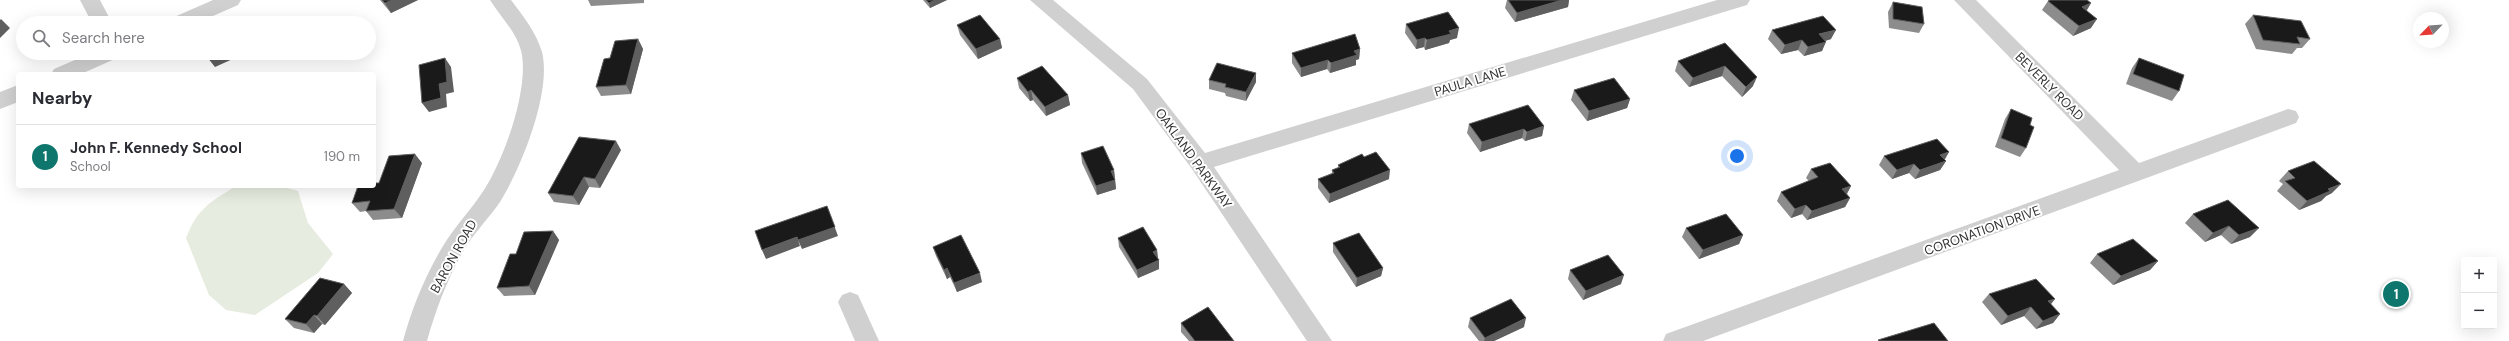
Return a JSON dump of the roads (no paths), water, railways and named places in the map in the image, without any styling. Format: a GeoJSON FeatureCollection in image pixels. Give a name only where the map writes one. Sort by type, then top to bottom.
{"type":"FeatureCollection","features":[{"type":"Feature","properties":{"kind":"street"},"geometry":{"type":"LineString","coordinates":[[90,0],[98,16]]}},
{"type":"Feature","properties":{"kind":"street"},"geometry":{"type":"LineString","coordinates":[[195,16],[231,0]]}},
{"type":"Feature","properties":{"kind":"street","name":"BARON ROAD"},"geometry":{"type":"LineString","coordinates":[[415,341],[421,317],[442,271],[466,228],[494,193],[520,134],[533,77],[533,55],[525,33],[500,0]]}},
{"type":"Feature","properties":{"kind":"street","name":"OAKLAND PARKWAY"},"geometry":{"type":"LineString","coordinates":[[1040,0],[1140,84],[1200,162],[1320,341]]}},
{"type":"Feature","properties":{"kind":"street","name":"PAULA LANE"},"geometry":{"type":"LineString","coordinates":[[1200,162],[1740,0]]}},
{"type":"Feature","properties":{"kind":"street","name":"BEVERLY ROAD"},"geometry":{"type":"LineString","coordinates":[[1964,0],[2135,172]]}},
{"type":"Feature","properties":{"kind":"street"},"geometry":{"type":"LineString","coordinates":[[66,72],[94,60]]}},
{"type":"Feature","properties":{"kind":"street"},"geometry":{"type":"LineString","coordinates":[[0,101],[16,94]]}},
{"type":"Feature","properties":{"kind":"street","name":"CORONATION DRIVE"},"geometry":{"type":"LineString","coordinates":[[1675,341],[2065,200],[2135,172],[2288,117]]}},
{"type":"Feature","properties":{"kind":"street"},"geometry":{"type":"LineString","coordinates":[[850,302],[867,341]]}},
{"type":"Feature","properties":{"kind":"place","name":"John F. Kennedy School"},"geometry":{"type":"Point","coordinates":[2396,294]}}]}
